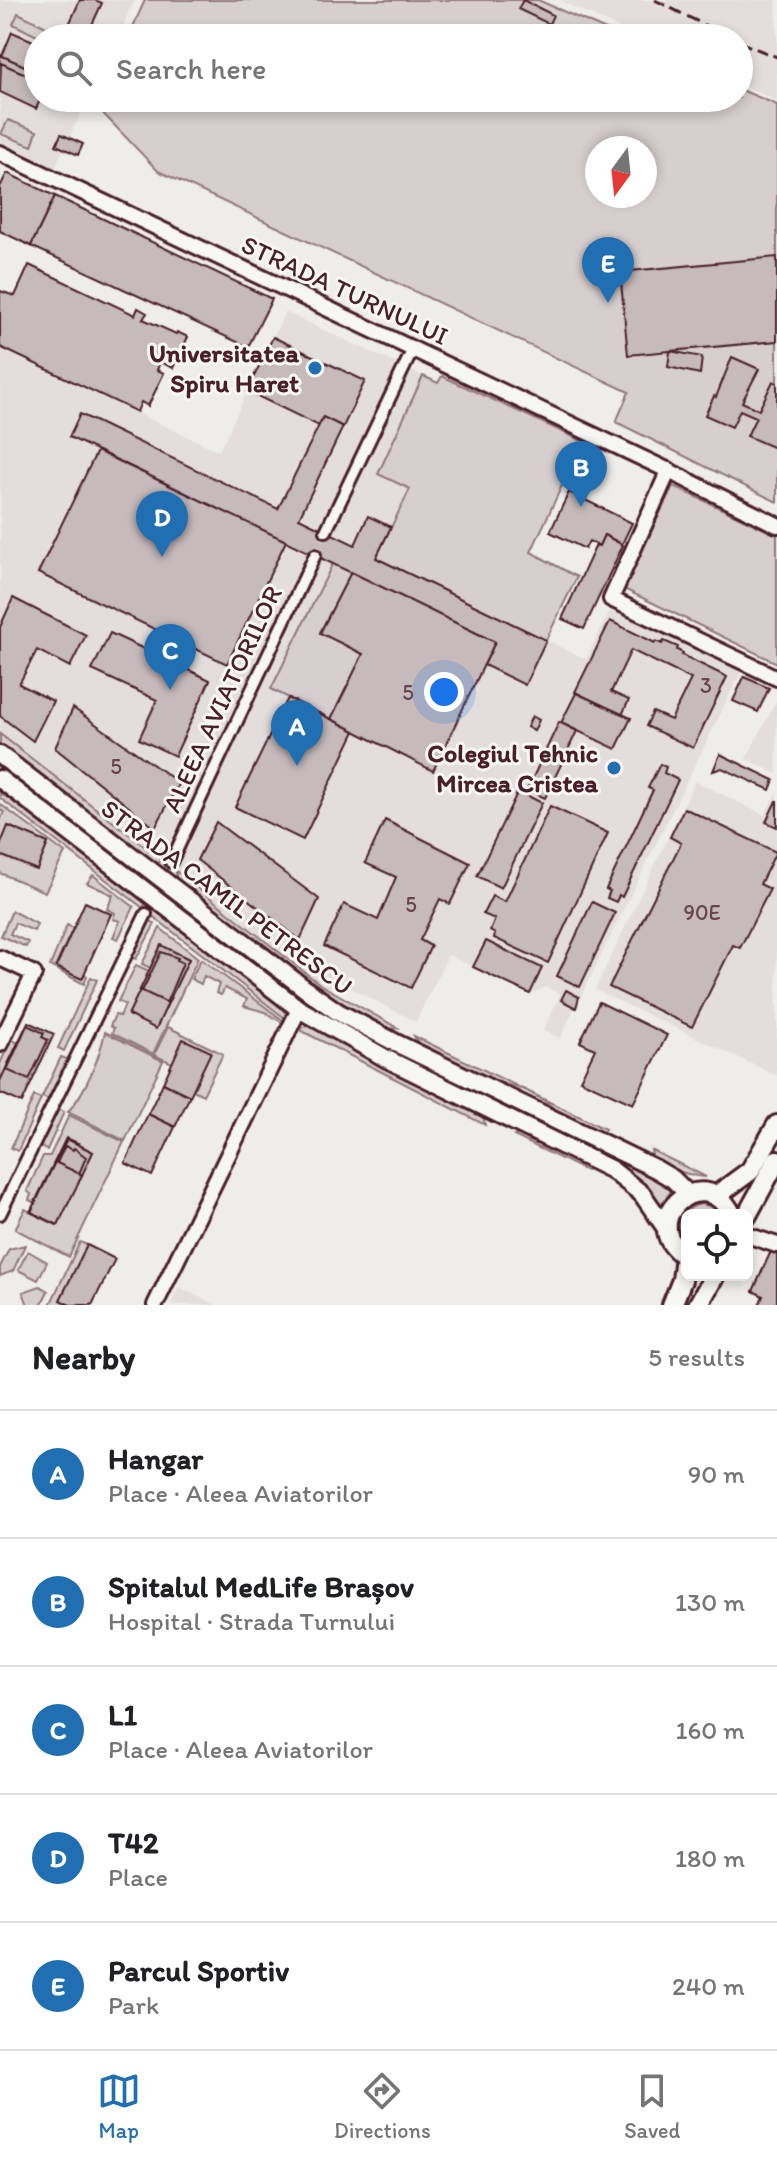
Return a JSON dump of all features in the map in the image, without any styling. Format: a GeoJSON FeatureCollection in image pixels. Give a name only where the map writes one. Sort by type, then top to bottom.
{"type":"FeatureCollection","features":[{"type":"Feature","properties":{"kind":"main road"},"geometry":{"type":"LineString","coordinates":[[716,1196],[750,1171],[777,1125]]}},
{"type":"Feature","properties":{"kind":"main road"},"geometry":{"type":"LineString","coordinates":[[750,1209],[777,1160]]}},
{"type":"Feature","properties":{"kind":"main road"},"geometry":{"type":"LineString","coordinates":[[681,1252],[667,1230],[671,1208],[688,1194],[697,1192],[716,1196],[728,1209]]}},
{"type":"Feature","properties":{"kind":"main road"},"geometry":{"type":"LineString","coordinates":[[672,1305],[682,1281]]}},
{"type":"Feature","properties":{"kind":"main road"},"geometry":{"type":"LineString","coordinates":[[698,1305],[712,1281]]}},
{"type":"Feature","properties":{"kind":"street","name":"STRADA TURNULUI"},"geometry":{"type":"LineString","coordinates":[[0,153],[669,470],[777,525]]}},
{"type":"Feature","properties":{"kind":"street"},"geometry":{"type":"LineString","coordinates":[[326,531],[413,349]]}},
{"type":"Feature","properties":{"kind":"street"},"geometry":{"type":"LineString","coordinates":[[669,470],[611,599],[777,678]]}},
{"type":"Feature","properties":{"kind":"street","name":"ALEEA AVIATORILOR"},"geometry":{"type":"LineString","coordinates":[[171,862],[315,555]]}},
{"type":"Feature","properties":{"kind":"street","name":"STRADA CAMIL PETRESCU"},"geometry":{"type":"LineString","coordinates":[[0,755],[338,1012],[656,1169],[673,1179],[688,1194]]}},
{"type":"Feature","properties":{"kind":"street","name":"STRADA CAMIL PETRESCU"},"geometry":{"type":"LineString","coordinates":[[0,779],[299,1009],[387,1059],[612,1170],[642,1194],[667,1230]]}},
{"type":"Feature","properties":{"kind":"street"},"geometry":{"type":"LineString","coordinates":[[0,1214],[146,914]]}},
{"type":"Feature","properties":{"kind":"street"},"geometry":{"type":"LineString","coordinates":[[0,958],[34,974],[0,1044]]}},
{"type":"Feature","properties":{"kind":"street","name":"STRADA CAMIL PETRESCU"},"geometry":{"type":"LineString","coordinates":[[155,1305],[299,1009]]}},
{"type":"Feature","properties":{"kind":"street"},"geometry":{"type":"LineString","coordinates":[[753,1237],[777,1245]]}},
{"type":"Feature","properties":{"kind":"shaded area"},"geometry":{"type":"Polygon","coordinates":[[[0,0],[135,0],[124,24],[24,24],[24,112],[81,112],[49,180],[0,157],[0,0]]]}},
{"type":"Feature","properties":{"kind":"shaded area"},"geometry":{"type":"Polygon","coordinates":[[[145,0],[538,0],[592,24],[134,24],[145,0]]]}},
{"type":"Feature","properties":{"kind":"shaded area"},"geometry":{"type":"Polygon","coordinates":[[[559,0],[777,0],[777,101],[753,90],[753,24],[611,24],[559,0]]]}},
{"type":"Feature","properties":{"kind":"shaded area"},"geometry":{"type":"Polygon","coordinates":[[[18,13],[40,24],[24,24],[24,30],[13,24],[18,13]]]}},
{"type":"Feature","properties":{"kind":"shaded area"},"geometry":{"type":"Polygon","coordinates":[[[753,95],[777,105],[777,502],[616,422],[629,392],[158,171],[102,112],[753,112],[753,95]]]}},
{"type":"Feature","properties":{"kind":"shaded area"},"geometry":{"type":"Polygon","coordinates":[[[8,120],[37,131],[32,146],[1,134],[8,120]]]}},
{"type":"Feature","properties":{"kind":"shaded area"},"geometry":{"type":"Polygon","coordinates":[[[285,312],[438,383],[442,376],[584,442],[579,454],[570,450],[565,461],[572,464],[531,552],[577,577],[546,640],[586,659],[612,607],[742,670],[560,1038],[543,1031],[560,994],[545,987],[530,995],[448,955],[416,1022],[335,980],[320,1006],[0,760],[0,349],[219,451],[285,312]]]}},
{"type":"Feature","properties":{"kind":"shaded area"},"geometry":{"type":"Polygon","coordinates":[[[423,376],[438,383],[442,376],[584,442],[579,454],[570,450],[565,461],[572,464],[531,552],[577,577],[546,640],[376,558],[410,489],[378,474],[423,376]]]}},
{"type":"Feature","properties":{"kind":"shaded area"},"geometry":{"type":"Polygon","coordinates":[[[673,486],[777,535],[777,663],[624,589],[673,486]]]}},
{"type":"Feature","properties":{"kind":"shaded area"},"geometry":{"type":"Polygon","coordinates":[[[333,563],[351,572],[320,632],[363,654],[331,719],[271,689],[333,563]]]}},
{"type":"Feature","properties":{"kind":"shaded area"},"geometry":{"type":"Polygon","coordinates":[[[777,699],[777,774],[746,759],[777,699]]]}},
{"type":"Feature","properties":{"kind":"shaded area"},"geometry":{"type":"Polygon","coordinates":[[[0,734],[162,860],[158,863],[152,861],[0,745],[0,734]]]}},
{"type":"Feature","properties":{"kind":"shaded area"},"geometry":{"type":"Polygon","coordinates":[[[0,765],[156,883],[153,889],[0,772],[0,765]]]}},
{"type":"Feature","properties":{"kind":"shaded area"},"geometry":{"type":"Polygon","coordinates":[[[695,781],[765,815],[777,792],[777,1076],[595,990],[695,781]]]}},
{"type":"Feature","properties":{"kind":"shaded area"},"geometry":{"type":"Polygon","coordinates":[[[0,786],[147,900],[143,908],[0,798],[0,786]]]}},
{"type":"Feature","properties":{"kind":"shaded area"},"geometry":{"type":"Polygon","coordinates":[[[0,804],[65,853],[45,892],[0,873],[0,855],[36,870],[48,843],[9,826],[0,846],[0,821],[4,812],[0,810],[0,804]]]}},
{"type":"Feature","properties":{"kind":"shaded area"},"geometry":{"type":"Polygon","coordinates":[[[176,871],[321,985],[398,1028],[383,1027],[332,1000],[176,881],[176,871]]]}},
{"type":"Feature","properties":{"kind":"shaded area"},"geometry":{"type":"Polygon","coordinates":[[[93,875],[134,907],[118,939],[113,937],[120,921],[113,919],[115,913],[107,909],[113,895],[87,883],[93,875]]]}},
{"type":"Feature","properties":{"kind":"shaded area"},"geometry":{"type":"Polygon","coordinates":[[[164,889],[260,963],[629,1162],[672,1190],[661,1204],[633,1176],[607,1160],[406,1061],[310,1009],[161,895],[164,889]]]}},
{"type":"Feature","properties":{"kind":"shaded area"},"geometry":{"type":"Polygon","coordinates":[[[155,907],[286,1008],[286,1019],[150,914],[155,907]]]}},
{"type":"Feature","properties":{"kind":"shaded area"},"geometry":{"type":"Polygon","coordinates":[[[12,911],[37,924],[34,931],[15,923],[10,934],[28,942],[26,947],[1,936],[12,911]]]}},
{"type":"Feature","properties":{"kind":"shaded area"},"geometry":{"type":"Polygon","coordinates":[[[150,920],[155,924],[136,959],[131,957],[150,920]]]}},
{"type":"Feature","properties":{"kind":"shaded area"},"geometry":{"type":"Polygon","coordinates":[[[67,925],[73,928],[55,967],[82,979],[85,974],[84,984],[50,966],[67,925]]]}},
{"type":"Feature","properties":{"kind":"shaded area"},"geometry":{"type":"Polygon","coordinates":[[[160,928],[198,958],[153,1054],[112,1033],[114,1028],[110,1026],[125,1005],[118,1001],[136,965],[149,971],[128,1015],[156,1028],[189,959],[161,946],[150,968],[142,964],[160,928]]]}},
{"type":"Feature","properties":{"kind":"shaded area"},"geometry":{"type":"Polygon","coordinates":[[[201,959],[283,1023],[265,1012],[244,1006],[247,999],[225,988],[221,995],[216,993],[219,984],[204,976],[201,984],[191,979],[201,959]]]}},
{"type":"Feature","properties":{"kind":"shaded area"},"geometry":{"type":"Polygon","coordinates":[[[91,977],[97,980],[64,1051],[58,1048],[91,977]]]}},
{"type":"Feature","properties":{"kind":"shaded area"},"geometry":{"type":"Polygon","coordinates":[[[308,1025],[483,1115],[485,1125],[298,1029],[308,1025]]]}},
{"type":"Feature","properties":{"kind":"shaded area"},"geometry":{"type":"Polygon","coordinates":[[[168,1027],[223,1054],[203,1095],[193,1090],[210,1053],[172,1063],[154,1055],[168,1027]]]}},
{"type":"Feature","properties":{"kind":"shaded area"},"geometry":{"type":"Polygon","coordinates":[[[105,1032],[163,1061],[125,1141],[68,1112],[91,1074],[105,1032]]]}},
{"type":"Feature","properties":{"kind":"shaded area"},"geometry":{"type":"Polygon","coordinates":[[[414,1036],[525,1090],[481,1077],[420,1047],[414,1036]]]}},
{"type":"Feature","properties":{"kind":"shaded area"},"geometry":{"type":"Polygon","coordinates":[[[11,1039],[18,1043],[0,1081],[0,1064],[11,1039]]]}},
{"type":"Feature","properties":{"kind":"shaded area"},"geometry":{"type":"Polygon","coordinates":[[[61,1057],[67,1059],[49,1100],[42,1097],[61,1057]]]}},
{"type":"Feature","properties":{"kind":"shaded area"},"geometry":{"type":"Polygon","coordinates":[[[526,1090],[605,1129],[601,1136],[562,1115],[526,1090]]]}},
{"type":"Feature","properties":{"kind":"shaded area"},"geometry":{"type":"Polygon","coordinates":[[[34,1096],[41,1099],[18,1151],[11,1148],[34,1096]]]}},
{"type":"Feature","properties":{"kind":"shaded area"},"geometry":{"type":"Polygon","coordinates":[[[58,1109],[64,1112],[47,1150],[40,1147],[58,1109]]]}},
{"type":"Feature","properties":{"kind":"shaded area"},"geometry":{"type":"Polygon","coordinates":[[[69,1115],[124,1142],[69,1257],[15,1229],[25,1209],[58,1225],[93,1152],[67,1138],[35,1203],[29,1200],[31,1194],[27,1191],[43,1156],[50,1156],[69,1115]]]}},
{"type":"Feature","properties":{"kind":"shaded area"},"geometry":{"type":"Polygon","coordinates":[[[520,1133],[590,1164],[586,1171],[514,1136],[520,1133]]]}},
{"type":"Feature","properties":{"kind":"shaded area"},"geometry":{"type":"Polygon","coordinates":[[[651,1150],[706,1177],[685,1173],[653,1160],[651,1150]]]}},
{"type":"Feature","properties":{"kind":"shaded area"},"geometry":{"type":"Polygon","coordinates":[[[702,1204],[715,1209],[689,1209],[702,1204]]]}},
{"type":"Feature","properties":{"kind":"shaded area"},"geometry":{"type":"Polygon","coordinates":[[[80,1242],[87,1245],[60,1300],[70,1305],[50,1305],[80,1242]]]}},
{"type":"Feature","properties":{"kind":"shaded area"},"geometry":{"type":"Polygon","coordinates":[[[25,1245],[13,1271],[0,1276],[0,1267],[9,1249],[25,1245]]]}},
{"type":"Feature","properties":{"kind":"shaded area"},"geometry":{"type":"Polygon","coordinates":[[[28,1251],[47,1262],[38,1280],[18,1270],[28,1251]]]}},
{"type":"Feature","properties":{"kind":"shaded area"},"geometry":{"type":"Polygon","coordinates":[[[40,1286],[48,1291],[41,1305],[28,1305],[23,1292],[40,1286]]]}},
{"type":"Feature","properties":{"kind":"shaded area"},"geometry":{"type":"Polygon","coordinates":[[[179,1287],[216,1305],[170,1305],[179,1287]]]}},
{"type":"Feature","properties":{"kind":"building"},"geometry":{"type":"Polygon","coordinates":[[[80,0],[102,3],[92,24],[69,24],[80,0]]]}},
{"type":"Feature","properties":{"kind":"building"},"geometry":{"type":"Polygon","coordinates":[[[523,0],[553,15],[549,24],[518,9],[523,0]]]}},
{"type":"Feature","properties":{"kind":"building"},"geometry":{"type":"Polygon","coordinates":[[[12,32],[24,37],[24,66],[2,56],[12,32]]]}},
{"type":"Feature","properties":{"kind":"building"},"geometry":{"type":"Polygon","coordinates":[[[0,55],[24,66],[24,73],[0,64],[0,55]]]}},
{"type":"Feature","properties":{"kind":"building"},"geometry":{"type":"Polygon","coordinates":[[[1,63],[24,74],[24,103],[0,92],[1,63]]]}},
{"type":"Feature","properties":{"kind":"building"},"geometry":{"type":"Polygon","coordinates":[[[61,134],[83,144],[78,155],[56,145],[61,134]]]}},
{"type":"Feature","properties":{"kind":"building"},"geometry":{"type":"Polygon","coordinates":[[[7,173],[55,196],[31,246],[0,231],[0,187],[7,173]]]}},
{"type":"Feature","properties":{"kind":"building"},"geometry":{"type":"Polygon","coordinates":[[[55,196],[272,299],[248,347],[31,246],[55,196]]]}},
{"type":"Feature","properties":{"kind":"building"},"geometry":{"type":"Polygon","coordinates":[[[777,257],[777,341],[628,355],[620,272],[777,257]]]}},
{"type":"Feature","properties":{"kind":"building"},"geometry":{"type":"Polygon","coordinates":[[[29,265],[135,315],[138,308],[147,313],[143,319],[188,337],[173,368],[160,362],[157,370],[164,373],[148,406],[141,402],[137,412],[0,347],[0,291],[15,296],[29,265]]]}},
{"type":"Feature","properties":{"kind":"building","name":"Universitatea Spiru Haret"},"geometry":{"type":"Polygon","coordinates":[[[273,337],[365,381],[343,427],[323,417],[319,426],[247,391],[273,337]]]}},
{"type":"Feature","properties":{"kind":"building"},"geometry":{"type":"Polygon","coordinates":[[[670,351],[702,357],[700,374],[668,367],[670,351]]]}},
{"type":"Feature","properties":{"kind":"building"},"geometry":{"type":"Polygon","coordinates":[[[732,357],[759,369],[742,402],[759,410],[773,381],[777,383],[777,449],[747,436],[756,417],[740,410],[732,427],[705,415],[732,357]]]}},
{"type":"Feature","properties":{"kind":"building"},"geometry":{"type":"Polygon","coordinates":[[[80,414],[278,509],[323,417],[343,427],[299,518],[355,545],[368,516],[391,527],[376,558],[546,640],[525,685],[484,665],[495,642],[69,437],[80,414]]]}},
{"type":"Feature","properties":{"kind":"building"},"geometry":{"type":"Polygon","coordinates":[[[97,451],[286,541],[227,664],[38,573],[97,451]]]}},
{"type":"Feature","properties":{"kind":"building"},"geometry":{"type":"Polygon","coordinates":[[[569,492],[632,523],[622,544],[604,535],[599,546],[589,541],[585,549],[550,532],[569,492]]]}},
{"type":"Feature","properties":{"kind":"building"},"geometry":{"type":"Polygon","coordinates":[[[604,535],[623,545],[584,629],[562,619],[596,545],[599,546],[604,535]]]}},
{"type":"Feature","properties":{"kind":"building"},"geometry":{"type":"Polygon","coordinates":[[[351,572],[495,642],[433,771],[331,719],[363,654],[320,633],[351,572]]]}},
{"type":"Feature","properties":{"kind":"building"},"geometry":{"type":"Polygon","coordinates":[[[13,598],[86,635],[70,667],[37,650],[19,684],[53,701],[33,741],[0,716],[0,627],[13,598]]]}},
{"type":"Feature","properties":{"kind":"building","name":"Colegiul Tehnic Mircea Cristea"},"geometry":{"type":"Polygon","coordinates":[[[610,621],[655,643],[662,644],[664,641],[678,647],[682,655],[727,677],[693,748],[646,726],[653,712],[671,720],[691,679],[631,650],[611,692],[629,700],[622,715],[575,692],[610,621]]]}},
{"type":"Feature","properties":{"kind":"building"},"geometry":{"type":"Polygon","coordinates":[[[110,633],[210,680],[175,756],[139,739],[157,700],[92,670],[110,633]]]}},
{"type":"Feature","properties":{"kind":"building"},"geometry":{"type":"Polygon","coordinates":[[[744,677],[769,688],[758,712],[733,701],[744,677]]]}},
{"type":"Feature","properties":{"kind":"building"},"geometry":{"type":"Polygon","coordinates":[[[576,693],[631,718],[616,749],[561,723],[576,693]]]}},
{"type":"Feature","properties":{"kind":"building"},"geometry":{"type":"Polygon","coordinates":[[[288,698],[355,731],[303,840],[235,807],[288,698]]]}},
{"type":"Feature","properties":{"kind":"building"},"geometry":{"type":"Polygon","coordinates":[[[73,708],[179,783],[155,828],[55,748],[73,708]]]}},
{"type":"Feature","properties":{"kind":"building"},"geometry":{"type":"Polygon","coordinates":[[[532,716],[539,720],[534,731],[527,727],[532,716]]]}},
{"type":"Feature","properties":{"kind":"building"},"geometry":{"type":"Polygon","coordinates":[[[559,722],[577,731],[545,798],[527,790],[559,722]]]}},
{"type":"Feature","properties":{"kind":"building"},"geometry":{"type":"Polygon","coordinates":[[[720,754],[774,780],[770,790],[722,768],[713,771],[720,754]]]}},
{"type":"Feature","properties":{"kind":"building"},"geometry":{"type":"Polygon","coordinates":[[[660,764],[666,767],[664,773],[678,780],[622,897],[619,895],[616,902],[607,898],[610,891],[606,889],[653,790],[648,788],[660,764]]]}},
{"type":"Feature","properties":{"kind":"building"},"geometry":{"type":"Polygon","coordinates":[[[518,791],[542,803],[501,888],[477,876],[518,791]]]}},
{"type":"Feature","properties":{"kind":"building"},"geometry":{"type":"Polygon","coordinates":[[[777,801],[777,827],[766,822],[777,801]]]}},
{"type":"Feature","properties":{"kind":"building"},"geometry":{"type":"Polygon","coordinates":[[[550,806],[608,833],[548,963],[494,938],[495,934],[490,931],[495,919],[483,914],[492,896],[505,902],[550,806]]]}},
{"type":"Feature","properties":{"kind":"building"},"geometry":{"type":"Polygon","coordinates":[[[684,808],[776,852],[760,884],[770,889],[740,948],[733,945],[692,1027],[609,987],[681,843],[670,837],[684,808]]]}},
{"type":"Feature","properties":{"kind":"building"},"geometry":{"type":"Polygon","coordinates":[[[385,820],[470,863],[450,904],[440,899],[420,940],[431,946],[411,988],[324,946],[344,904],[378,920],[396,877],[365,863],[385,820]]]}},
{"type":"Feature","properties":{"kind":"building"},"geometry":{"type":"Polygon","coordinates":[[[216,822],[319,899],[300,940],[197,860],[216,822]]]}},
{"type":"Feature","properties":{"kind":"building"},"geometry":{"type":"Polygon","coordinates":[[[8,826],[48,843],[37,870],[0,855],[8,826]]]}},
{"type":"Feature","properties":{"kind":"building"},"geometry":{"type":"Polygon","coordinates":[[[85,902],[111,914],[82,979],[56,967],[85,902]]]}},
{"type":"Feature","properties":{"kind":"building"},"geometry":{"type":"Polygon","coordinates":[[[592,902],[615,913],[580,987],[557,976],[592,902]]]}},
{"type":"Feature","properties":{"kind":"building"},"geometry":{"type":"Polygon","coordinates":[[[486,941],[542,968],[530,994],[473,967],[486,941]]]}},
{"type":"Feature","properties":{"kind":"building"},"geometry":{"type":"Polygon","coordinates":[[[161,945],[189,959],[168,1003],[140,990],[161,945]]]}},
{"type":"Feature","properties":{"kind":"building"},"geometry":{"type":"Polygon","coordinates":[[[161,952],[183,963],[164,1008],[153,1023],[132,1012],[161,952]]]}},
{"type":"Feature","properties":{"kind":"building"},"geometry":{"type":"Polygon","coordinates":[[[140,990],[168,1003],[156,1029],[128,1015],[140,990]]]}},
{"type":"Feature","properties":{"kind":"building"},"geometry":{"type":"Polygon","coordinates":[[[566,990],[579,997],[576,1008],[561,1000],[566,990]]]}},
{"type":"Feature","properties":{"kind":"building"},"geometry":{"type":"Polygon","coordinates":[[[599,1002],[667,1035],[633,1104],[580,1080],[595,1049],[580,1042],[599,1002]]]}},
{"type":"Feature","properties":{"kind":"building"},"geometry":{"type":"Polygon","coordinates":[[[28,1022],[54,1034],[22,1103],[0,1093],[0,1081],[28,1022]]]}},
{"type":"Feature","properties":{"kind":"building"},"geometry":{"type":"Polygon","coordinates":[[[27,1025],[44,1033],[42,1037],[48,1040],[29,1080],[7,1070],[27,1025]]]}},
{"type":"Feature","properties":{"kind":"building"},"geometry":{"type":"Polygon","coordinates":[[[183,1039],[211,1052],[190,1096],[163,1083],[183,1039]]]}},
{"type":"Feature","properties":{"kind":"building"},"geometry":{"type":"Polygon","coordinates":[[[163,1083],[190,1096],[175,1127],[148,1114],[163,1083]]]}},
{"type":"Feature","properties":{"kind":"building"},"geometry":{"type":"Polygon","coordinates":[[[148,1114],[175,1127],[152,1176],[125,1163],[148,1114]]]}},
{"type":"Feature","properties":{"kind":"building"},"geometry":{"type":"Polygon","coordinates":[[[66,1138],[80,1144],[67,1139],[31,1212],[57,1225],[30,1212],[66,1138]]]}},
{"type":"Feature","properties":{"kind":"building"},"geometry":{"type":"Polygon","coordinates":[[[67,1139],[93,1152],[82,1175],[55,1162],[67,1139]]]}},
{"type":"Feature","properties":{"kind":"building"},"geometry":{"type":"Polygon","coordinates":[[[65,1146],[74,1148],[86,1157],[65,1208],[56,1217],[36,1206],[65,1146]]]}},
{"type":"Feature","properties":{"kind":"building"},"geometry":{"type":"Polygon","coordinates":[[[55,1162],[82,1175],[58,1225],[31,1212],[55,1162]]]}},
{"type":"Feature","properties":{"kind":"building"},"geometry":{"type":"Polygon","coordinates":[[[87,1245],[115,1259],[92,1305],[70,1305],[60,1300],[87,1245]]]}},
{"type":"Feature","properties":{"kind":"building"},"geometry":{"type":"Polygon","coordinates":[[[771,1251],[777,1253],[777,1305],[759,1305],[763,1296],[753,1291],[771,1251]]]}},
{"type":"Feature","properties":{"kind":"tunnel"},"geometry":{"type":"LineString","coordinates":[[315,555],[326,531]]}},
{"type":"Feature","properties":{"kind":"railway"},"geometry":{"type":"LineString","coordinates":[[655,0],[702,24]]}},
{"type":"Feature","properties":{"kind":"railway"},"geometry":{"type":"LineString","coordinates":[[753,48],[777,57]]}},
{"type":"Feature","properties":{"kind":"place","name":"Parcul Sportiv"},"geometry":{"type":"Point","coordinates":[608,303]}},
{"type":"Feature","properties":{"kind":"place","name":"Universitatea Spiru Haret"},"geometry":{"type":"Point","coordinates":[315,368]}},
{"type":"Feature","properties":{"kind":"place","name":"Spitalul MedLife Brașov"},"geometry":{"type":"Point","coordinates":[581,507]}},
{"type":"Feature","properties":{"kind":"place","name":"T42"},"geometry":{"type":"Point","coordinates":[162,557]}},
{"type":"Feature","properties":{"kind":"place","name":"L1"},"geometry":{"type":"Point","coordinates":[170,690]}},
{"type":"Feature","properties":{"kind":"place","name":"Hangar"},"geometry":{"type":"Point","coordinates":[297,766]}},
{"type":"Feature","properties":{"kind":"place","name":"Colegiul Tehnic Mircea Cristea"},"geometry":{"type":"Point","coordinates":[614,768]}}]}
